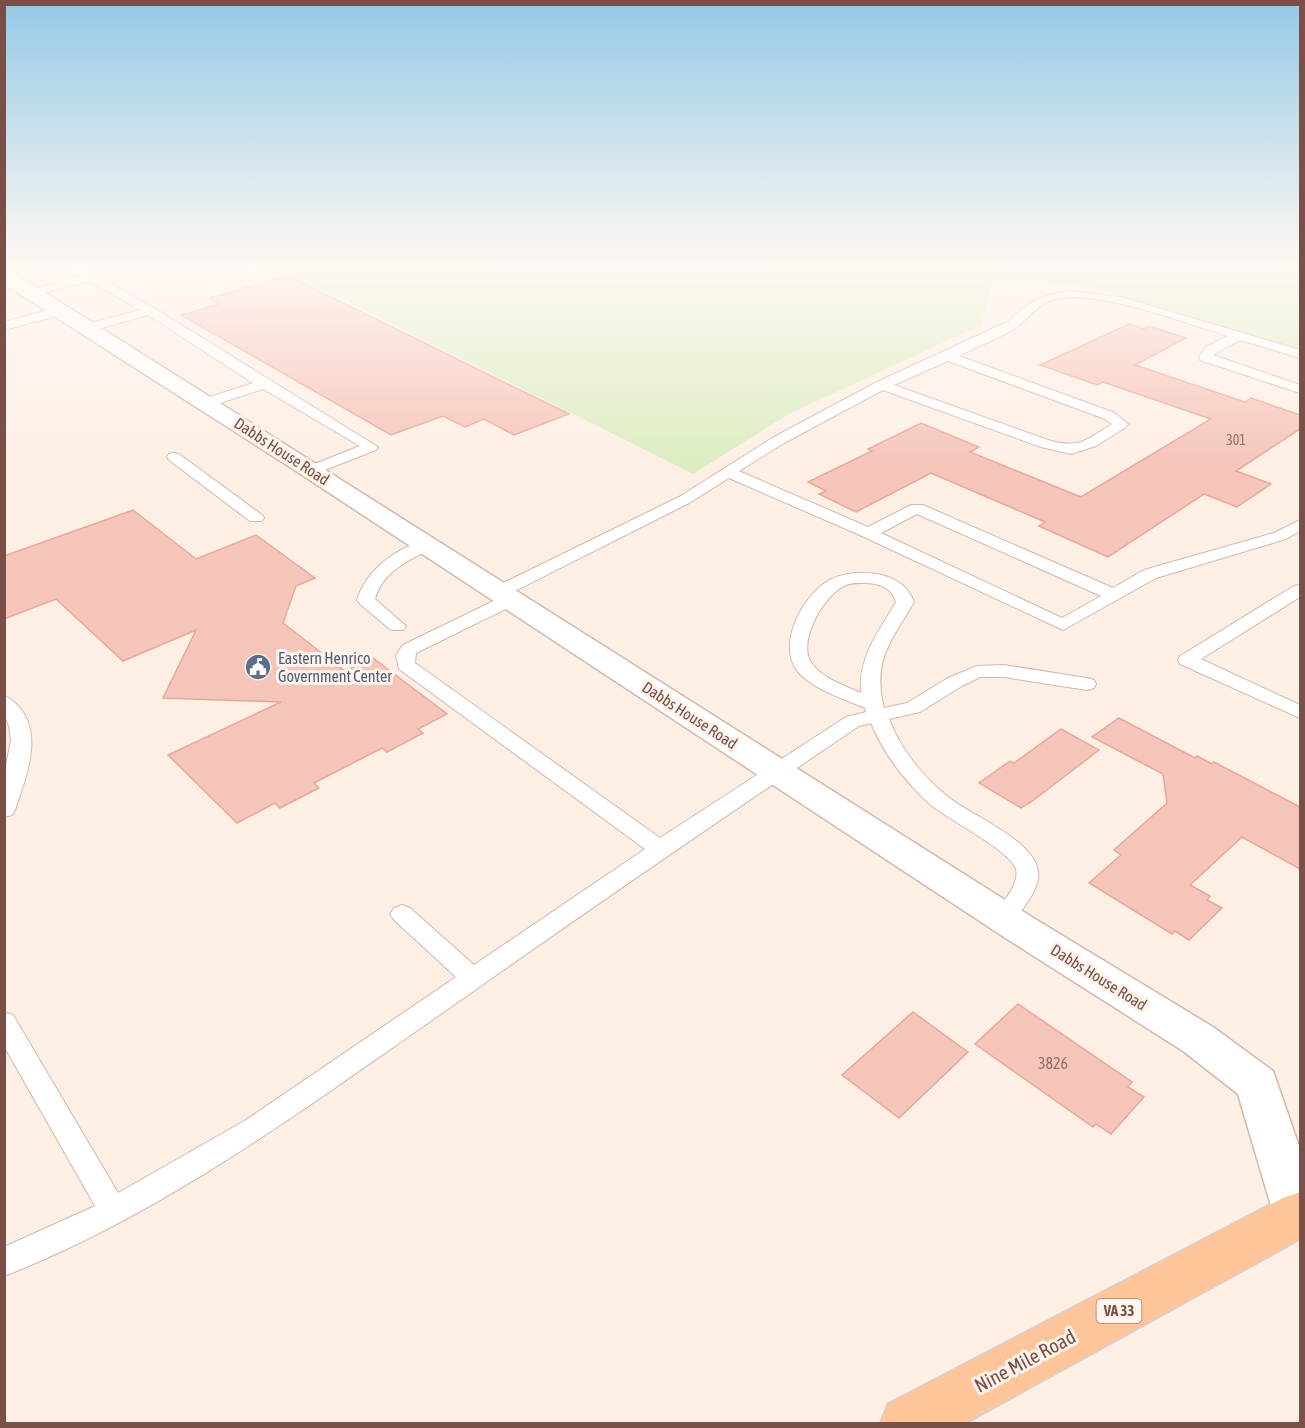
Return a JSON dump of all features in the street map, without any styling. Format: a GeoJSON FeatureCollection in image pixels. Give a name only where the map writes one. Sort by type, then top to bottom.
{"type":"FeatureCollection","features":[{"type":"Feature","properties":{"kind":"main road","name":"Nine Mile Road"},"geometry":{"type":"LineString","coordinates":[[908,1424],[1299,1215]]}},
{"type":"Feature","properties":{"kind":"street","name":"Dabbs House Road"},"geometry":{"type":"LineString","coordinates":[[91,331],[312,470],[1004,918],[1198,1039],[1257,1084],[1299,1215]]}},
{"type":"Feature","properties":{"kind":"lane"},"geometry":{"type":"LineString","coordinates":[[182,331],[264,384],[371,447],[312,470]]}},
{"type":"Feature","properties":{"kind":"lane"},"geometry":{"type":"LineString","coordinates":[[660,849],[406,665],[405,655],[409,649],[684,500],[778,440],[882,384],[948,356],[999,331]]}},
{"type":"Feature","properties":{"kind":"lane"},"geometry":{"type":"LineString","coordinates":[[1220,331],[1300,354]]}},
{"type":"Feature","properties":{"kind":"lane"},"geometry":{"type":"LineString","coordinates":[[1238,336],[1210,350],[1205,357],[1300,389]]}},
{"type":"Feature","properties":{"kind":"lane"},"geometry":{"type":"LineString","coordinates":[[882,384],[1046,444],[1071,450],[1091,443],[1121,424],[1110,416],[948,356]]}},
{"type":"Feature","properties":{"kind":"lane"},"geometry":{"type":"LineString","coordinates":[[206,403],[264,384]]}},
{"type":"Feature","properties":{"kind":"lane"},"geometry":{"type":"LineString","coordinates":[[174,457],[256,518]]}},
{"type":"Feature","properties":{"kind":"lane"},"geometry":{"type":"LineString","coordinates":[[728,472],[868,533],[1063,625],[1150,574],[1280,536],[1300,525]]}},
{"type":"Feature","properties":{"kind":"lane"},"geometry":{"type":"LineString","coordinates":[[868,533],[917,508],[1114,595]]}},
{"type":"Feature","properties":{"kind":"lane"},"geometry":{"type":"LineString","coordinates":[[397,626],[366,600],[368,588],[375,576],[387,566],[426,545]]}},
{"type":"Feature","properties":{"kind":"lane"},"geometry":{"type":"LineString","coordinates":[[876,711],[819,678],[803,665],[799,650],[801,634],[810,609],[824,592],[840,581],[877,579],[898,588],[904,596],[905,602],[880,645],[870,675],[876,711],[889,740],[924,786],[938,800],[1001,841],[1017,855],[1027,868],[1027,880],[1004,918]]}},
{"type":"Feature","properties":{"kind":"lane"},"geometry":{"type":"LineString","coordinates":[[1300,590],[1187,660],[1300,712]]}},
{"type":"Feature","properties":{"kind":"lane"},"geometry":{"type":"LineString","coordinates":[[4,1262],[113,1211],[256,1128],[660,849],[854,721],[876,711],[913,708],[955,682],[977,672],[1005,671],[1087,684]]}},
{"type":"Feature","properties":{"kind":"lane"},"geometry":{"type":"LineString","coordinates":[[4,702],[10,707],[12,727],[23,744],[4,810]]}},
{"type":"Feature","properties":{"kind":"lane"},"geometry":{"type":"LineString","coordinates":[[402,914],[473,978]]}},
{"type":"Feature","properties":{"kind":"lane"},"geometry":{"type":"LineString","coordinates":[[4,1022],[113,1211]]}},
{"type":"Feature","properties":{"kind":"green space"},"geometry":{"type":"Polygon","coordinates":[[[406,331],[969,331],[787,415],[693,474],[406,331]]]}},
{"type":"Feature","properties":{"kind":"green space"},"geometry":{"type":"Polygon","coordinates":[[[1238,331],[1300,331],[1300,349],[1238,331]]]}},
{"type":"Feature","properties":{"kind":"building"},"geometry":{"type":"Polygon","coordinates":[[[208,331],[399,331],[569,414],[514,435],[484,419],[465,427],[443,416],[391,435],[208,331]]]}},
{"type":"Feature","properties":{"kind":"building"},"geometry":{"type":"Polygon","coordinates":[[[1115,331],[1163,331],[1186,338],[1135,365],[1245,402],[1251,398],[1300,415],[1300,429],[1236,471],[1271,484],[1237,507],[1204,494],[1108,557],[1039,526],[1045,522],[931,473],[856,512],[819,494],[826,491],[808,482],[872,451],[868,449],[921,423],[979,447],[970,452],[1081,497],[1211,419],[1103,382],[1097,385],[1040,365],[1115,331]]]}},
{"type":"Feature","properties":{"kind":"building","name":"Eastern Henrico Government Center"},"geometry":{"type":"Polygon","coordinates":[[[133,510],[196,559],[256,535],[315,578],[296,586],[283,623],[345,671],[373,658],[447,714],[418,729],[423,733],[387,752],[382,748],[314,783],[319,788],[280,808],[275,803],[237,823],[168,755],[281,702],[163,698],[196,630],[123,661],[56,599],[4,619],[4,556],[133,510]]]}},
{"type":"Feature","properties":{"kind":"building"},"geometry":{"type":"Polygon","coordinates":[[[1119,718],[1195,758],[1197,756],[1212,764],[1214,762],[1300,807],[1300,869],[1242,837],[1190,885],[1210,896],[1207,900],[1222,908],[1189,940],[1175,931],[1172,934],[1089,883],[1121,855],[1114,850],[1167,803],[1163,774],[1092,737],[1119,718]]]}},
{"type":"Feature","properties":{"kind":"building"},"geometry":{"type":"Polygon","coordinates":[[[1061,729],[1099,750],[1031,802],[1021,808],[979,783],[1010,761],[1014,763],[1061,729]]]}},
{"type":"Feature","properties":{"kind":"building"},"geometry":{"type":"Polygon","coordinates":[[[1018,1004],[1132,1082],[1128,1087],[1144,1097],[1111,1134],[1096,1124],[1093,1127],[975,1044],[1018,1004]]]}},
{"type":"Feature","properties":{"kind":"building"},"geometry":{"type":"Polygon","coordinates":[[[913,1012],[968,1052],[899,1118],[842,1075],[913,1012]]]}},
{"type":"Feature","properties":{"kind":"place","name":"Eastern Henrico Government Center"},"geometry":{"type":"Point","coordinates":[258,667]}}]}
